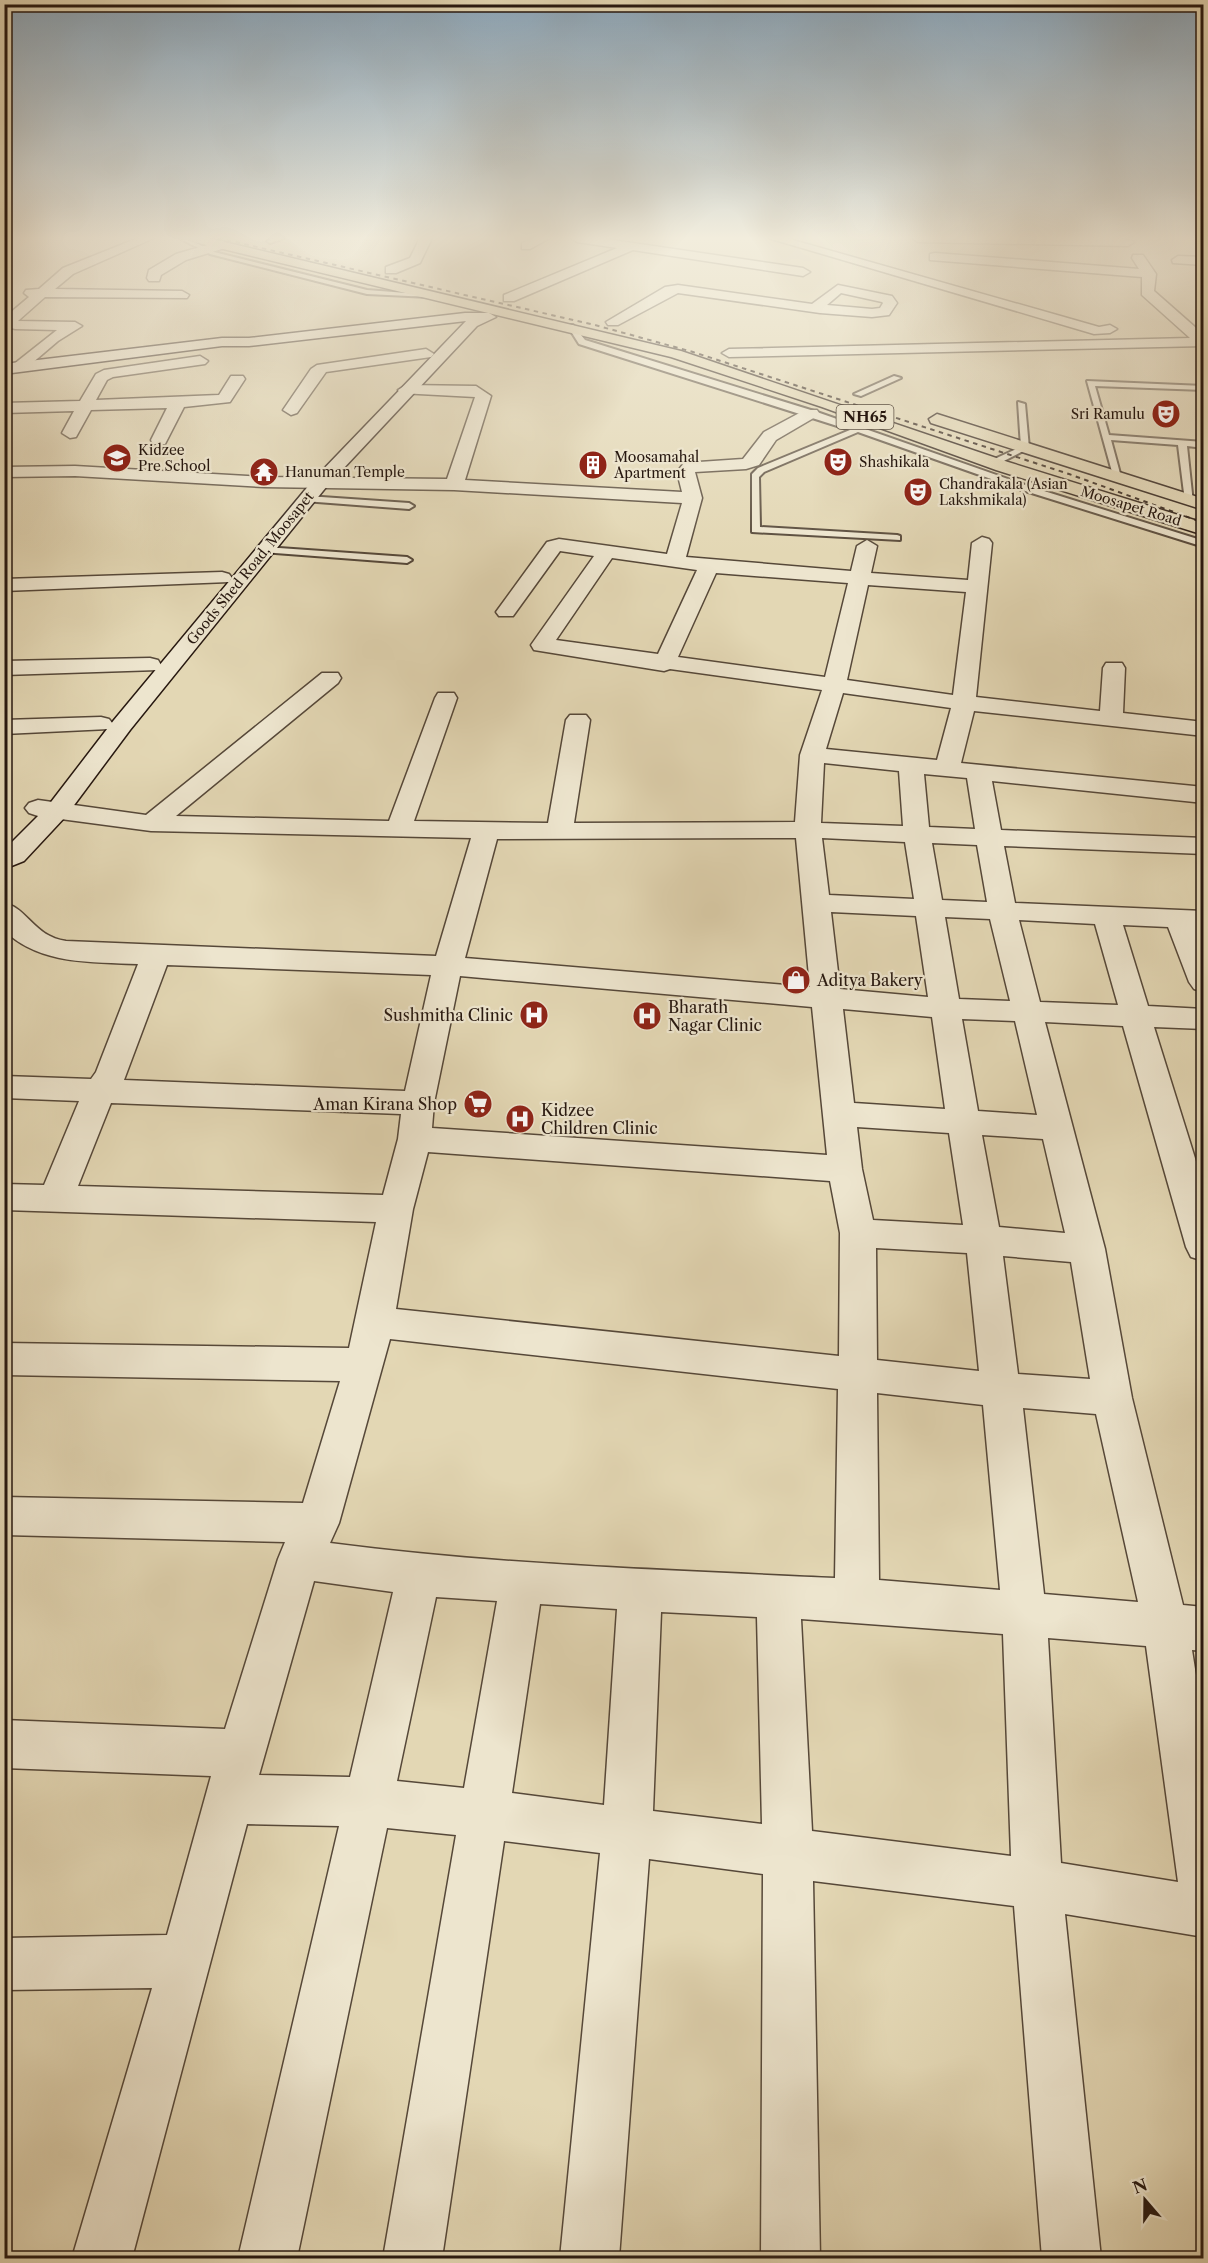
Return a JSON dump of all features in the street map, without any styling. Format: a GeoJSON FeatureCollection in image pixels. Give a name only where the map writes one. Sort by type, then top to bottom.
{"type":"FeatureCollection","features":[{"type":"Feature","properties":{"kind":"highway","name":"Moosapet Road"},"geometry":{"type":"LineString","coordinates":[[635,344],[676,354],[771,385],[993,463],[1203,529]]}},
{"type":"Feature","properties":{"kind":"highway"},"geometry":{"type":"LineString","coordinates":[[694,344],[772,367]]}},
{"type":"Feature","properties":{"kind":"highway","name":"NH65"},"geometry":{"type":"LineString","coordinates":[[852,392],[880,401]]}},
{"type":"Feature","properties":{"kind":"highway","name":"Moosapet Road"},"geometry":{"type":"LineString","coordinates":[[925,416],[1197,503]]}},
{"type":"Feature","properties":{"kind":"street"},"geometry":{"type":"LineString","coordinates":[[12,368],[45,344]]}},
{"type":"Feature","properties":{"kind":"street"},"geometry":{"type":"LineString","coordinates":[[12,368],[209,344]]}},
{"type":"Feature","properties":{"kind":"street","name":"Goods Shed Road, Moosapet"},"geometry":{"type":"LineString","coordinates":[[4,845],[48,810],[122,725],[265,550],[310,488],[426,354],[438,344]]}},
{"type":"Feature","properties":{"kind":"street","name":"Goods Shed Road, Moosapet"},"geometry":{"type":"LineString","coordinates":[[4,861],[15,855],[48,810],[101,724],[222,579],[406,390],[447,344]]}},
{"type":"Feature","properties":{"kind":"street"},"geometry":{"type":"LineString","coordinates":[[729,353],[1134,344]]}},
{"type":"Feature","properties":{"kind":"street"},"geometry":{"type":"LineString","coordinates":[[291,410],[316,372],[322,368],[426,354]]}},
{"type":"Feature","properties":{"kind":"street"},"geometry":{"type":"LineString","coordinates":[[70,433],[101,377],[109,372],[200,362]]}},
{"type":"Feature","properties":{"kind":"street"},"geometry":{"type":"LineString","coordinates":[[4,408],[84,407],[224,399],[237,379]]}},
{"type":"Feature","properties":{"kind":"street"},"geometry":{"type":"LineString","coordinates":[[159,440],[173,403],[175,386]]}},
{"type":"Feature","properties":{"kind":"street"},"geometry":{"type":"LineString","coordinates":[[406,390],[476,391],[483,396],[454,485]]}},
{"type":"Feature","properties":{"kind":"street"},"geometry":{"type":"LineString","coordinates":[[675,562],[693,498],[686,472],[690,467],[746,464],[753,461],[770,436],[811,413]]}},
{"type":"Feature","properties":{"kind":"street"},"geometry":{"type":"LineString","coordinates":[[4,472],[75,471],[310,488],[454,485],[693,498]]}},
{"type":"Feature","properties":{"kind":"street"},"geometry":{"type":"LineString","coordinates":[[947,769],[963,703],[982,543]]}},
{"type":"Feature","properties":{"kind":"street"},"geometry":{"type":"LineString","coordinates":[[506,612],[554,546],[607,551],[709,566],[976,587]]}},
{"type":"Feature","properties":{"kind":"street"},"geometry":{"type":"LineString","coordinates":[[857,1600],[858,1233],[845,1168],[807,830],[812,755],[834,687],[867,546]]}},
{"type":"Feature","properties":{"kind":"street"},"geometry":{"type":"LineString","coordinates":[[607,551],[542,645],[834,687],[1203,729]]}},
{"type":"Feature","properties":{"kind":"street"},"geometry":{"type":"LineString","coordinates":[[664,664],[709,566]]}},
{"type":"Feature","properties":{"kind":"street"},"geometry":{"type":"LineString","coordinates":[[4,585],[222,579]]}},
{"type":"Feature","properties":{"kind":"street"},"geometry":{"type":"LineString","coordinates":[[4,668],[150,665]]}},
{"type":"Feature","properties":{"kind":"street"},"geometry":{"type":"LineString","coordinates":[[1111,720],[1114,668]]}},
{"type":"Feature","properties":{"kind":"street"},"geometry":{"type":"LineString","coordinates":[[151,823],[330,678]]}},
{"type":"Feature","properties":{"kind":"street"},"geometry":{"type":"LineString","coordinates":[[399,828],[446,698]]}},
{"type":"Feature","properties":{"kind":"street"},"geometry":{"type":"LineString","coordinates":[[560,830],[578,720]]}},
{"type":"Feature","properties":{"kind":"street"},"geometry":{"type":"LineString","coordinates":[[4,726],[101,724]]}},
{"type":"Feature","properties":{"kind":"street"},"geometry":{"type":"LineString","coordinates":[[812,755],[1203,795]]}},
{"type":"Feature","properties":{"kind":"street"},"geometry":{"type":"LineString","coordinates":[[911,765],[916,834],[965,1121],[983,1240],[1001,1390],[1024,1613],[1037,1884],[1072,2259]]}},
{"type":"Feature","properties":{"kind":"street"},"geometry":{"type":"LineString","coordinates":[[978,772],[1002,910],[1087,1249],[1112,1398],[1185,1629],[1203,1892]]}},
{"type":"Feature","properties":{"kind":"street"},"geometry":{"type":"LineString","coordinates":[[48,810],[151,823],[486,831],[807,830],[1203,846]]}},
{"type":"Feature","properties":{"kind":"street"},"geometry":{"type":"LineString","coordinates":[[102,2259],[186,1961],[235,1776],[364,1365],[375,1322],[396,1209],[448,966],[486,831]]}},
{"type":"Feature","properties":{"kind":"street"},"geometry":{"type":"LineString","coordinates":[[817,903],[1191,919],[1203,982]]}},
{"type":"Feature","properties":{"kind":"street"},"geometry":{"type":"LineString","coordinates":[[4,911],[20,932],[45,948],[155,957],[448,966],[945,1008],[1203,1019]]}},
{"type":"Feature","properties":{"kind":"street"},"geometry":{"type":"LineString","coordinates":[[1106,915],[1136,1017],[1192,1165],[1203,1247]]}},
{"type":"Feature","properties":{"kind":"street"},"geometry":{"type":"LineString","coordinates":[[56,1198],[100,1090],[111,1075],[155,957]]}},
{"type":"Feature","properties":{"kind":"street"},"geometry":{"type":"LineString","coordinates":[[4,1087],[100,1090],[416,1121],[845,1168]]}},
{"type":"Feature","properties":{"kind":"street"},"geometry":{"type":"LineString","coordinates":[[840,1114],[1058,1128]]}},
{"type":"Feature","properties":{"kind":"street"},"geometry":{"type":"LineString","coordinates":[[4,1197],[396,1209]]}},
{"type":"Feature","properties":{"kind":"street"},"geometry":{"type":"LineString","coordinates":[[858,1233],[1087,1249]]}},
{"type":"Feature","properties":{"kind":"street"},"geometry":{"type":"LineString","coordinates":[[375,1322],[1001,1390],[1112,1398]]}},
{"type":"Feature","properties":{"kind":"street"},"geometry":{"type":"LineString","coordinates":[[4,1359],[364,1365]]}},
{"type":"Feature","properties":{"kind":"street"},"geometry":{"type":"LineString","coordinates":[[4,1516],[309,1541],[419,1575],[640,1590],[857,1600],[1185,1629]]}},
{"type":"Feature","properties":{"kind":"street"},"geometry":{"type":"LineString","coordinates":[[267,2259],[419,1575]]}},
{"type":"Feature","properties":{"kind":"street"},"geometry":{"type":"LineString","coordinates":[[412,2259],[522,1581]]}},
{"type":"Feature","properties":{"kind":"street"},"geometry":{"type":"LineString","coordinates":[[589,2259],[627,1832],[640,1590]]}},
{"type":"Feature","properties":{"kind":"street"},"geometry":{"type":"LineString","coordinates":[[778,1596],[788,1853],[790,2259]]}},
{"type":"Feature","properties":{"kind":"street"},"geometry":{"type":"LineString","coordinates":[[4,1744],[235,1776],[368,1802],[485,1814],[1037,1884],[1203,1912]]}},
{"type":"Feature","properties":{"kind":"street"},"geometry":{"type":"LineString","coordinates":[[4,1964],[186,1961]]}},
{"type":"Feature","properties":{"kind":"lane"},"geometry":{"type":"LineString","coordinates":[[587,344],[811,413],[1025,488],[1203,544]]}},
{"type":"Feature","properties":{"kind":"lane"},"geometry":{"type":"LineString","coordinates":[[852,392],[897,378]]}},
{"type":"Feature","properties":{"kind":"lane"},"geometry":{"type":"LineString","coordinates":[[1117,477],[1090,383],[1203,388]]}},
{"type":"Feature","properties":{"kind":"lane"},"geometry":{"type":"LineString","coordinates":[[771,385],[778,403]]}},
{"type":"Feature","properties":{"kind":"lane"},"geometry":{"type":"LineString","coordinates":[[993,463],[1025,448],[1021,404]]}},
{"type":"Feature","properties":{"kind":"lane"},"geometry":{"type":"LineString","coordinates":[[859,429],[761,470],[755,476],[755,530],[897,538]]}},
{"type":"Feature","properties":{"kind":"lane"},"geometry":{"type":"LineString","coordinates":[[1106,436],[1203,445]]}},
{"type":"Feature","properties":{"kind":"lane"},"geometry":{"type":"LineString","coordinates":[[1182,443],[1197,503]]}},
{"type":"Feature","properties":{"kind":"lane"},"geometry":{"type":"LineString","coordinates":[[310,488],[409,506]]}},
{"type":"Feature","properties":{"kind":"lane"},"geometry":{"type":"LineString","coordinates":[[265,550],[407,560]]}},
{"type":"Feature","properties":{"kind":"railway"},"geometry":{"type":"LineString","coordinates":[[663,344],[1069,474],[1204,523]]}},
{"type":"Feature","properties":{"kind":"place","name":"Sri Ramulu"},"geometry":{"type":"Point","coordinates":[1166,414]}},
{"type":"Feature","properties":{"kind":"place","name":"Kidzee Pre School"},"geometry":{"type":"Point","coordinates":[117,458]}},
{"type":"Feature","properties":{"kind":"place","name":"Shashikala"},"geometry":{"type":"Point","coordinates":[838,462]}},
{"type":"Feature","properties":{"kind":"place","name":"Moosamahal Apartment"},"geometry":{"type":"Point","coordinates":[593,465]}},
{"type":"Feature","properties":{"kind":"place","name":"Hanuman Temple"},"geometry":{"type":"Point","coordinates":[264,472]}},
{"type":"Feature","properties":{"kind":"place","name":"Chandrakala (Asian Lakshmikala)"},"geometry":{"type":"Point","coordinates":[918,492]}},
{"type":"Feature","properties":{"kind":"place","name":"Aditya Bakery"},"geometry":{"type":"Point","coordinates":[796,980]}},
{"type":"Feature","properties":{"kind":"place","name":"Sushmitha Clinic"},"geometry":{"type":"Point","coordinates":[534,1015]}},
{"type":"Feature","properties":{"kind":"place","name":"Bharath Nagar Clinic"},"geometry":{"type":"Point","coordinates":[647,1016]}},
{"type":"Feature","properties":{"kind":"place","name":"Aman Kirana Shop"},"geometry":{"type":"Point","coordinates":[478,1104]}},
{"type":"Feature","properties":{"kind":"place","name":"Kidzee Children Clinic"},"geometry":{"type":"Point","coordinates":[520,1119]}}]}
